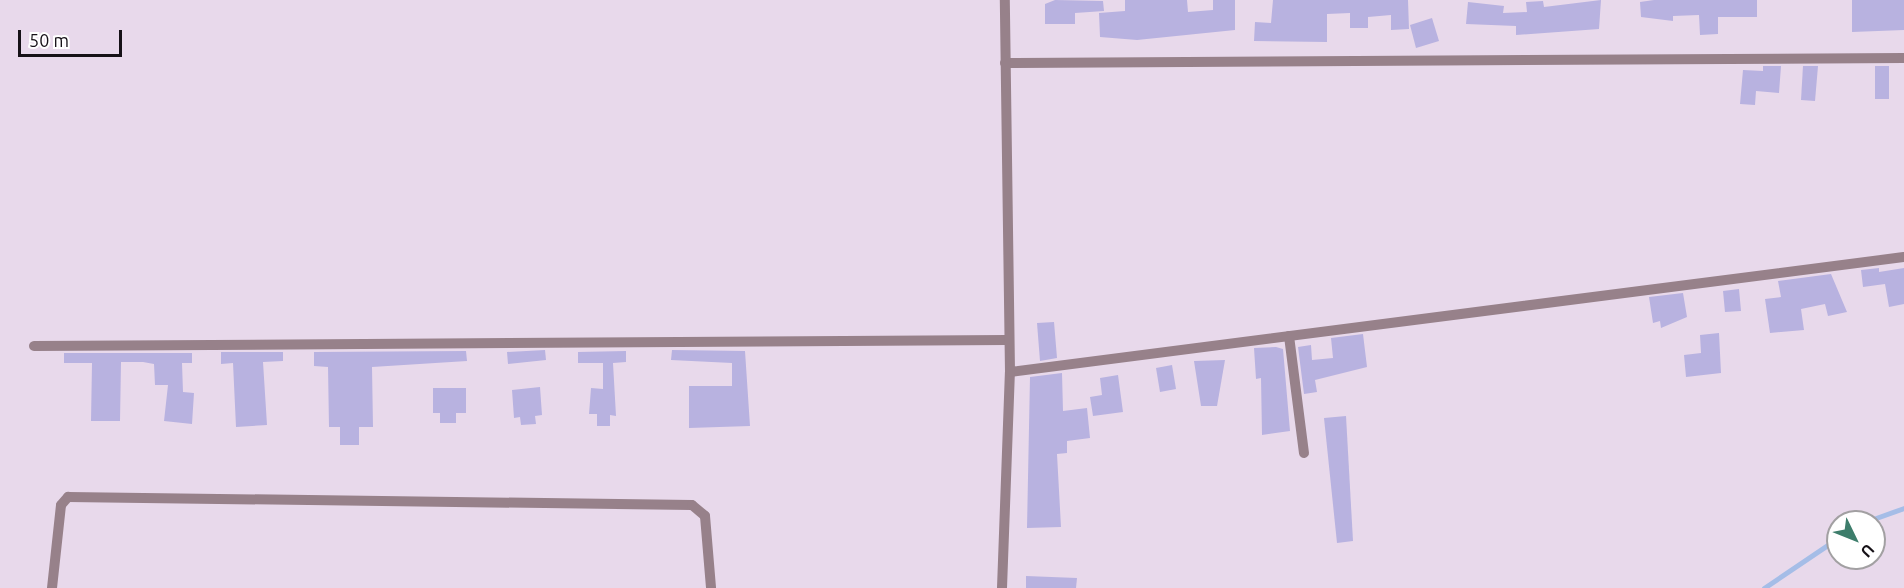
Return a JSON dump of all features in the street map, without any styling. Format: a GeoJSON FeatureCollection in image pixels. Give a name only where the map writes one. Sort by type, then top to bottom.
{"type":"FeatureCollection","features":[{"type":"Feature","properties":{"kind":"street"},"geometry":{"type":"LineString","coordinates":[[1002,588],[1010,372],[1007,340],[1005,0]]}},
{"type":"Feature","properties":{"kind":"street"},"geometry":{"type":"LineString","coordinates":[[1005,63],[1904,58]]}},
{"type":"Feature","properties":{"kind":"street"},"geometry":{"type":"LineString","coordinates":[[1010,372],[1904,257]]}},
{"type":"Feature","properties":{"kind":"street"},"geometry":{"type":"LineString","coordinates":[[1289,336],[1304,453]]}},
{"type":"Feature","properties":{"kind":"street"},"geometry":{"type":"LineString","coordinates":[[34,346],[1007,340]]}},
{"type":"Feature","properties":{"kind":"street"},"geometry":{"type":"LineString","coordinates":[[52,588],[61,505],[68,497],[692,505],[705,516],[711,588]]}},
{"type":"Feature","properties":{"kind":"building"},"geometry":{"type":"Polygon","coordinates":[[[1055,0],[1103,1],[1104,11],[1075,13],[1075,24],[1045,24],[1045,4],[1055,0]]]}},
{"type":"Feature","properties":{"kind":"building"},"geometry":{"type":"Polygon","coordinates":[[[1125,0],[1187,0],[1188,12],[1213,10],[1213,0],[1235,0],[1235,30],[1137,40],[1100,37],[1099,13],[1125,11],[1125,0]]]}},
{"type":"Feature","properties":{"kind":"building"},"geometry":{"type":"Polygon","coordinates":[[[1273,0],[1408,0],[1409,29],[1391,30],[1391,15],[1368,17],[1368,28],[1350,28],[1350,13],[1327,14],[1327,42],[1254,41],[1255,22],[1271,23],[1273,0]]]}},
{"type":"Feature","properties":{"kind":"building"},"geometry":{"type":"Polygon","coordinates":[[[1601,0],[1599,29],[1516,35],[1516,26],[1466,24],[1468,2],[1504,6],[1503,13],[1527,12],[1526,2],[1543,1],[1544,7],[1601,0]]]}},
{"type":"Feature","properties":{"kind":"building"},"geometry":{"type":"Polygon","coordinates":[[[1757,0],[1757,17],[1718,17],[1718,34],[1700,35],[1699,15],[1673,16],[1673,21],[1641,17],[1640,2],[1757,0]]]}},
{"type":"Feature","properties":{"kind":"building"},"geometry":{"type":"Polygon","coordinates":[[[1852,0],[1904,0],[1904,30],[1852,32],[1852,0]]]}},
{"type":"Feature","properties":{"kind":"building"},"geometry":{"type":"Polygon","coordinates":[[[1432,18],[1439,41],[1416,48],[1410,25],[1432,18]]]}},
{"type":"Feature","properties":{"kind":"building"},"geometry":{"type":"Polygon","coordinates":[[[1763,66],[1781,66],[1779,93],[1756,91],[1755,105],[1740,104],[1743,70],[1763,71],[1763,66]]]}},
{"type":"Feature","properties":{"kind":"building"},"geometry":{"type":"Polygon","coordinates":[[[1803,66],[1818,66],[1815,101],[1801,100],[1803,66]]]}},
{"type":"Feature","properties":{"kind":"building"},"geometry":{"type":"Polygon","coordinates":[[[1875,66],[1889,66],[1889,99],[1875,99],[1875,66]]]}},
{"type":"Feature","properties":{"kind":"building"},"geometry":{"type":"Polygon","coordinates":[[[1879,268],[1879,272],[1904,268],[1904,304],[1889,307],[1885,284],[1863,287],[1861,270],[1879,268]]]}},
{"type":"Feature","properties":{"kind":"building"},"geometry":{"type":"Polygon","coordinates":[[[1831,274],[1847,312],[1828,316],[1825,304],[1801,309],[1804,330],[1770,333],[1765,299],[1781,297],[1778,281],[1831,274]]]}},
{"type":"Feature","properties":{"kind":"building"},"geometry":{"type":"Polygon","coordinates":[[[1739,289],[1741,311],[1725,312],[1723,291],[1739,289]]]}},
{"type":"Feature","properties":{"kind":"building"},"geometry":{"type":"Polygon","coordinates":[[[1683,293],[1687,317],[1661,328],[1660,321],[1653,323],[1649,297],[1683,293]]]}},
{"type":"Feature","properties":{"kind":"building"},"geometry":{"type":"Polygon","coordinates":[[[1054,322],[1057,358],[1040,361],[1037,323],[1054,322]]]}},
{"type":"Feature","properties":{"kind":"building"},"geometry":{"type":"Polygon","coordinates":[[[1719,333],[1721,373],[1686,377],[1684,355],[1701,353],[1700,335],[1719,333]]]}},
{"type":"Feature","properties":{"kind":"building"},"geometry":{"type":"Polygon","coordinates":[[[1363,334],[1367,367],[1315,380],[1317,392],[1304,394],[1298,347],[1311,345],[1312,360],[1333,358],[1331,338],[1363,334]]]}},
{"type":"Feature","properties":{"kind":"building"},"geometry":{"type":"Polygon","coordinates":[[[1254,348],[1283,349],[1290,431],[1262,435],[1261,378],[1256,379],[1254,348]]]}},
{"type":"Feature","properties":{"kind":"building"},"geometry":{"type":"Polygon","coordinates":[[[545,350],[546,360],[508,364],[507,352],[545,350]]]}},
{"type":"Feature","properties":{"kind":"building"},"geometry":{"type":"Polygon","coordinates":[[[672,350],[745,351],[750,426],[689,428],[689,386],[732,386],[732,363],[671,360],[672,350]]]}},
{"type":"Feature","properties":{"kind":"building"},"geometry":{"type":"Polygon","coordinates":[[[466,351],[467,361],[372,367],[373,427],[359,427],[359,445],[340,445],[340,427],[329,427],[328,367],[314,366],[314,352],[466,351]]]}},
{"type":"Feature","properties":{"kind":"building"},"geometry":{"type":"Polygon","coordinates":[[[626,351],[626,362],[613,363],[616,416],[610,415],[610,426],[597,426],[597,414],[589,414],[591,388],[603,389],[603,363],[578,363],[578,352],[626,351]]]}},
{"type":"Feature","properties":{"kind":"building"},"geometry":{"type":"Polygon","coordinates":[[[221,352],[283,352],[283,361],[263,362],[267,425],[236,427],[233,363],[221,364],[221,352]]]}},
{"type":"Feature","properties":{"kind":"building"},"geometry":{"type":"Polygon","coordinates":[[[64,353],[192,353],[192,363],[182,363],[183,392],[194,393],[192,424],[164,421],[168,385],[155,385],[154,364],[143,362],[121,362],[120,421],[91,421],[92,363],[64,363],[64,353]]]}},
{"type":"Feature","properties":{"kind":"building"},"geometry":{"type":"Polygon","coordinates":[[[1225,360],[1217,406],[1201,406],[1194,361],[1225,360]]]}},
{"type":"Feature","properties":{"kind":"building"},"geometry":{"type":"Polygon","coordinates":[[[1172,365],[1176,389],[1160,392],[1156,368],[1172,365]]]}},
{"type":"Feature","properties":{"kind":"building"},"geometry":{"type":"Polygon","coordinates":[[[1062,373],[1063,411],[1087,408],[1090,438],[1067,441],[1067,453],[1057,454],[1061,527],[1027,528],[1030,377],[1062,373]]]}},
{"type":"Feature","properties":{"kind":"building"},"geometry":{"type":"Polygon","coordinates":[[[1118,375],[1123,412],[1093,416],[1090,397],[1102,395],[1100,378],[1118,375]]]}},
{"type":"Feature","properties":{"kind":"building"},"geometry":{"type":"Polygon","coordinates":[[[540,387],[542,415],[535,416],[536,424],[521,425],[520,417],[514,418],[512,390],[540,387]]]}},
{"type":"Feature","properties":{"kind":"building"},"geometry":{"type":"Polygon","coordinates":[[[433,388],[466,388],[466,413],[456,413],[456,423],[440,423],[440,413],[433,413],[433,388]]]}},
{"type":"Feature","properties":{"kind":"building"},"geometry":{"type":"Polygon","coordinates":[[[1346,416],[1353,541],[1337,543],[1324,418],[1346,416]]]}},
{"type":"Feature","properties":{"kind":"building"},"geometry":{"type":"Polygon","coordinates":[[[1026,576],[1077,578],[1076,588],[1026,588],[1026,576]]]}},
{"type":"Feature","properties":{"kind":"waterway"},"geometry":{"type":"LineString","coordinates":[[1886,514],[1904,508]]}},
{"type":"Feature","properties":{"kind":"waterway"},"geometry":{"type":"LineString","coordinates":[[1764,588],[1826,546]]}}]}
